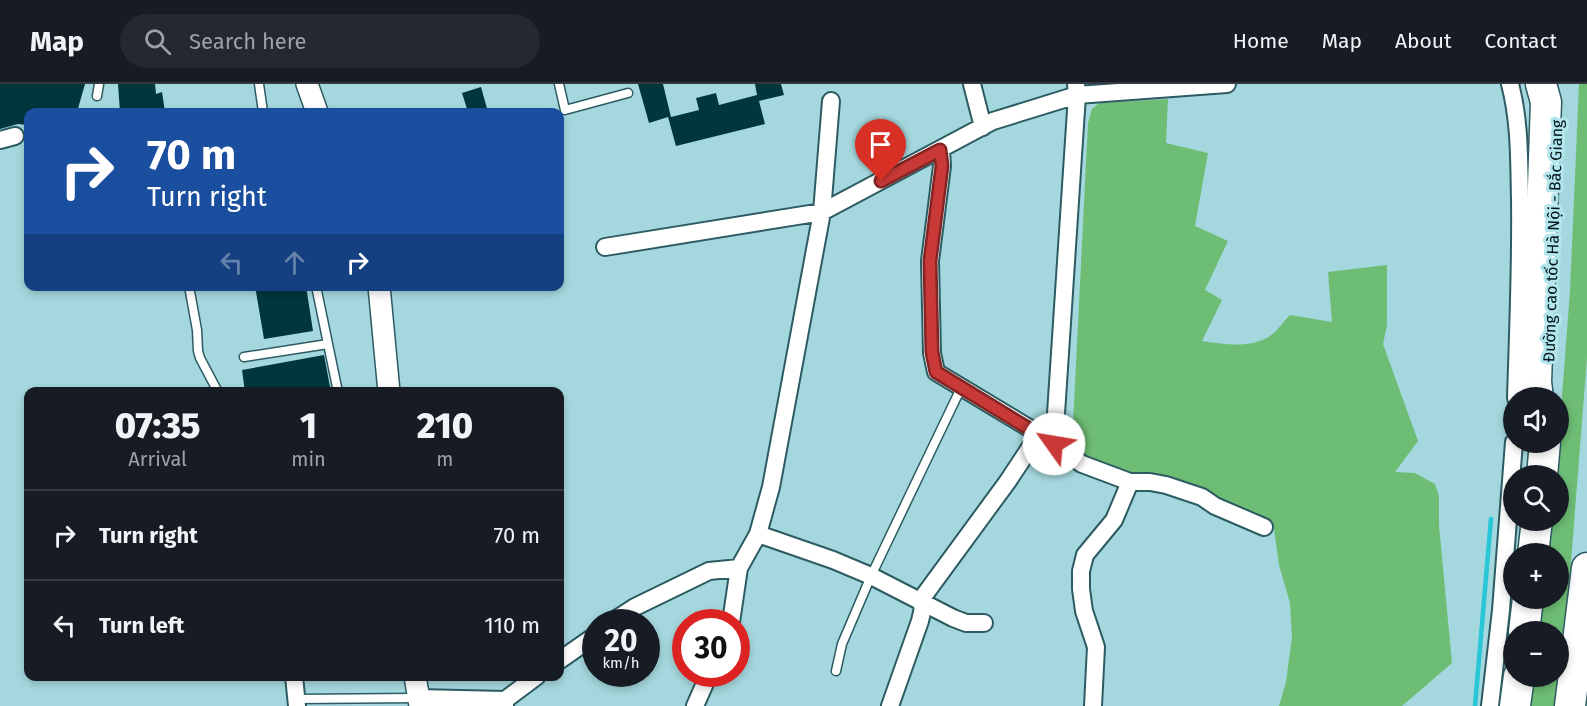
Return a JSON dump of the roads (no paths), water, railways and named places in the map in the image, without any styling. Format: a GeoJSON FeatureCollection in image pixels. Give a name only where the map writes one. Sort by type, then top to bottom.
{"type":"FeatureCollection","features":[{"type":"Feature","properties":{"kind":"highway"},"geometry":{"type":"LineString","coordinates":[[1537,387],[1546,102],[1541,84]]}},
{"type":"Feature","properties":{"kind":"highway","name":"Đường cao tốc Hà Nội - Bắc Giang"},"geometry":{"type":"LineString","coordinates":[[1548,387],[1556,196],[1557,84]]}},
{"type":"Feature","properties":{"kind":"highway"},"geometry":{"type":"LineString","coordinates":[[1570,706],[1587,568]]}},
{"type":"Feature","properties":{"kind":"highway"},"geometry":{"type":"LineString","coordinates":[[1515,706],[1518,687]]}},
{"type":"Feature","properties":{"kind":"street"},"geometry":{"type":"LineString","coordinates":[[307,84],[316,108]]}},
{"type":"Feature","properties":{"kind":"street"},"geometry":{"type":"LineString","coordinates":[[972,84],[983,127]]}},
{"type":"Feature","properties":{"kind":"street"},"geometry":{"type":"LineString","coordinates":[[604,247],[822,212],[993,121],[1077,89],[1227,84]]}},
{"type":"Feature","properties":{"kind":"street"},"geometry":{"type":"LineString","coordinates":[[1510,84],[1516,106],[1519,151],[1520,245],[1516,387]]}},
{"type":"Feature","properties":{"kind":"street"},"geometry":{"type":"LineString","coordinates":[[1054,444],[1077,89]]}},
{"type":"Feature","properties":{"kind":"street"},"geometry":{"type":"LineString","coordinates":[[733,609],[739,568],[758,534],[771,487],[822,212],[831,101]]}},
{"type":"Feature","properties":{"kind":"street"},"geometry":{"type":"LineString","coordinates":[[940,150],[942,166],[930,261],[932,352],[936,372],[1039,434],[1082,464],[1130,482],[1150,482],[1202,497],[1215,506],[1264,527]]}},
{"type":"Feature","properties":{"kind":"street"},"geometry":{"type":"LineString","coordinates":[[379,291],[389,387]]}},
{"type":"Feature","properties":{"kind":"street"},"geometry":{"type":"LineString","coordinates":[[920,601],[1008,481],[1039,434]]}},
{"type":"Feature","properties":{"kind":"street"},"geometry":{"type":"LineString","coordinates":[[1490,706],[1502,599],[1513,453]]}},
{"type":"Feature","properties":{"kind":"street"},"geometry":{"type":"LineString","coordinates":[[1093,706],[1096,647],[1084,611],[1081,571],[1085,555],[1114,520],[1130,482]]}},
{"type":"Feature","properties":{"kind":"street"},"geometry":{"type":"LineString","coordinates":[[758,534],[871,576],[943,614],[966,623],[984,623]]}},
{"type":"Feature","properties":{"kind":"street"},"geometry":{"type":"LineString","coordinates":[[632,609],[710,571],[739,568]]}},
{"type":"Feature","properties":{"kind":"street"},"geometry":{"type":"LineString","coordinates":[[890,706],[920,621],[923,608],[920,601]]}},
{"type":"Feature","properties":{"kind":"street"},"geometry":{"type":"LineString","coordinates":[[564,657],[582,645]]}},
{"type":"Feature","properties":{"kind":"street"},"geometry":{"type":"LineString","coordinates":[[294,681],[296,702]]}},
{"type":"Feature","properties":{"kind":"street"},"geometry":{"type":"LineString","coordinates":[[416,681],[419,702],[505,703],[531,681]]}},
{"type":"Feature","properties":{"kind":"street"},"geometry":{"type":"LineString","coordinates":[[695,706],[703,687]]}},
{"type":"Feature","properties":{"kind":"lane"},"geometry":{"type":"LineString","coordinates":[[97,96],[99,84]]}},
{"type":"Feature","properties":{"kind":"lane"},"geometry":{"type":"LineString","coordinates":[[259,84],[262,108]]}},
{"type":"Feature","properties":{"kind":"lane"},"geometry":{"type":"LineString","coordinates":[[559,84],[565,110],[628,93]]}},
{"type":"Feature","properties":{"kind":"lane"},"geometry":{"type":"LineString","coordinates":[[190,291],[197,330],[198,351],[216,387]]}},
{"type":"Feature","properties":{"kind":"lane"},"geometry":{"type":"LineString","coordinates":[[317,291],[337,387]]}},
{"type":"Feature","properties":{"kind":"lane"},"geometry":{"type":"LineString","coordinates":[[244,357],[328,344]]}},
{"type":"Feature","properties":{"kind":"lane"},"geometry":{"type":"LineString","coordinates":[[836,671],[842,644],[871,576],[961,388]]}},
{"type":"Feature","properties":{"kind":"lane"},"geometry":{"type":"LineString","coordinates":[[296,702],[419,702]]}},
{"type":"Feature","properties":{"kind":"waterway"},"geometry":{"type":"LineString","coordinates":[[1475,706],[1491,519]]}}]}
